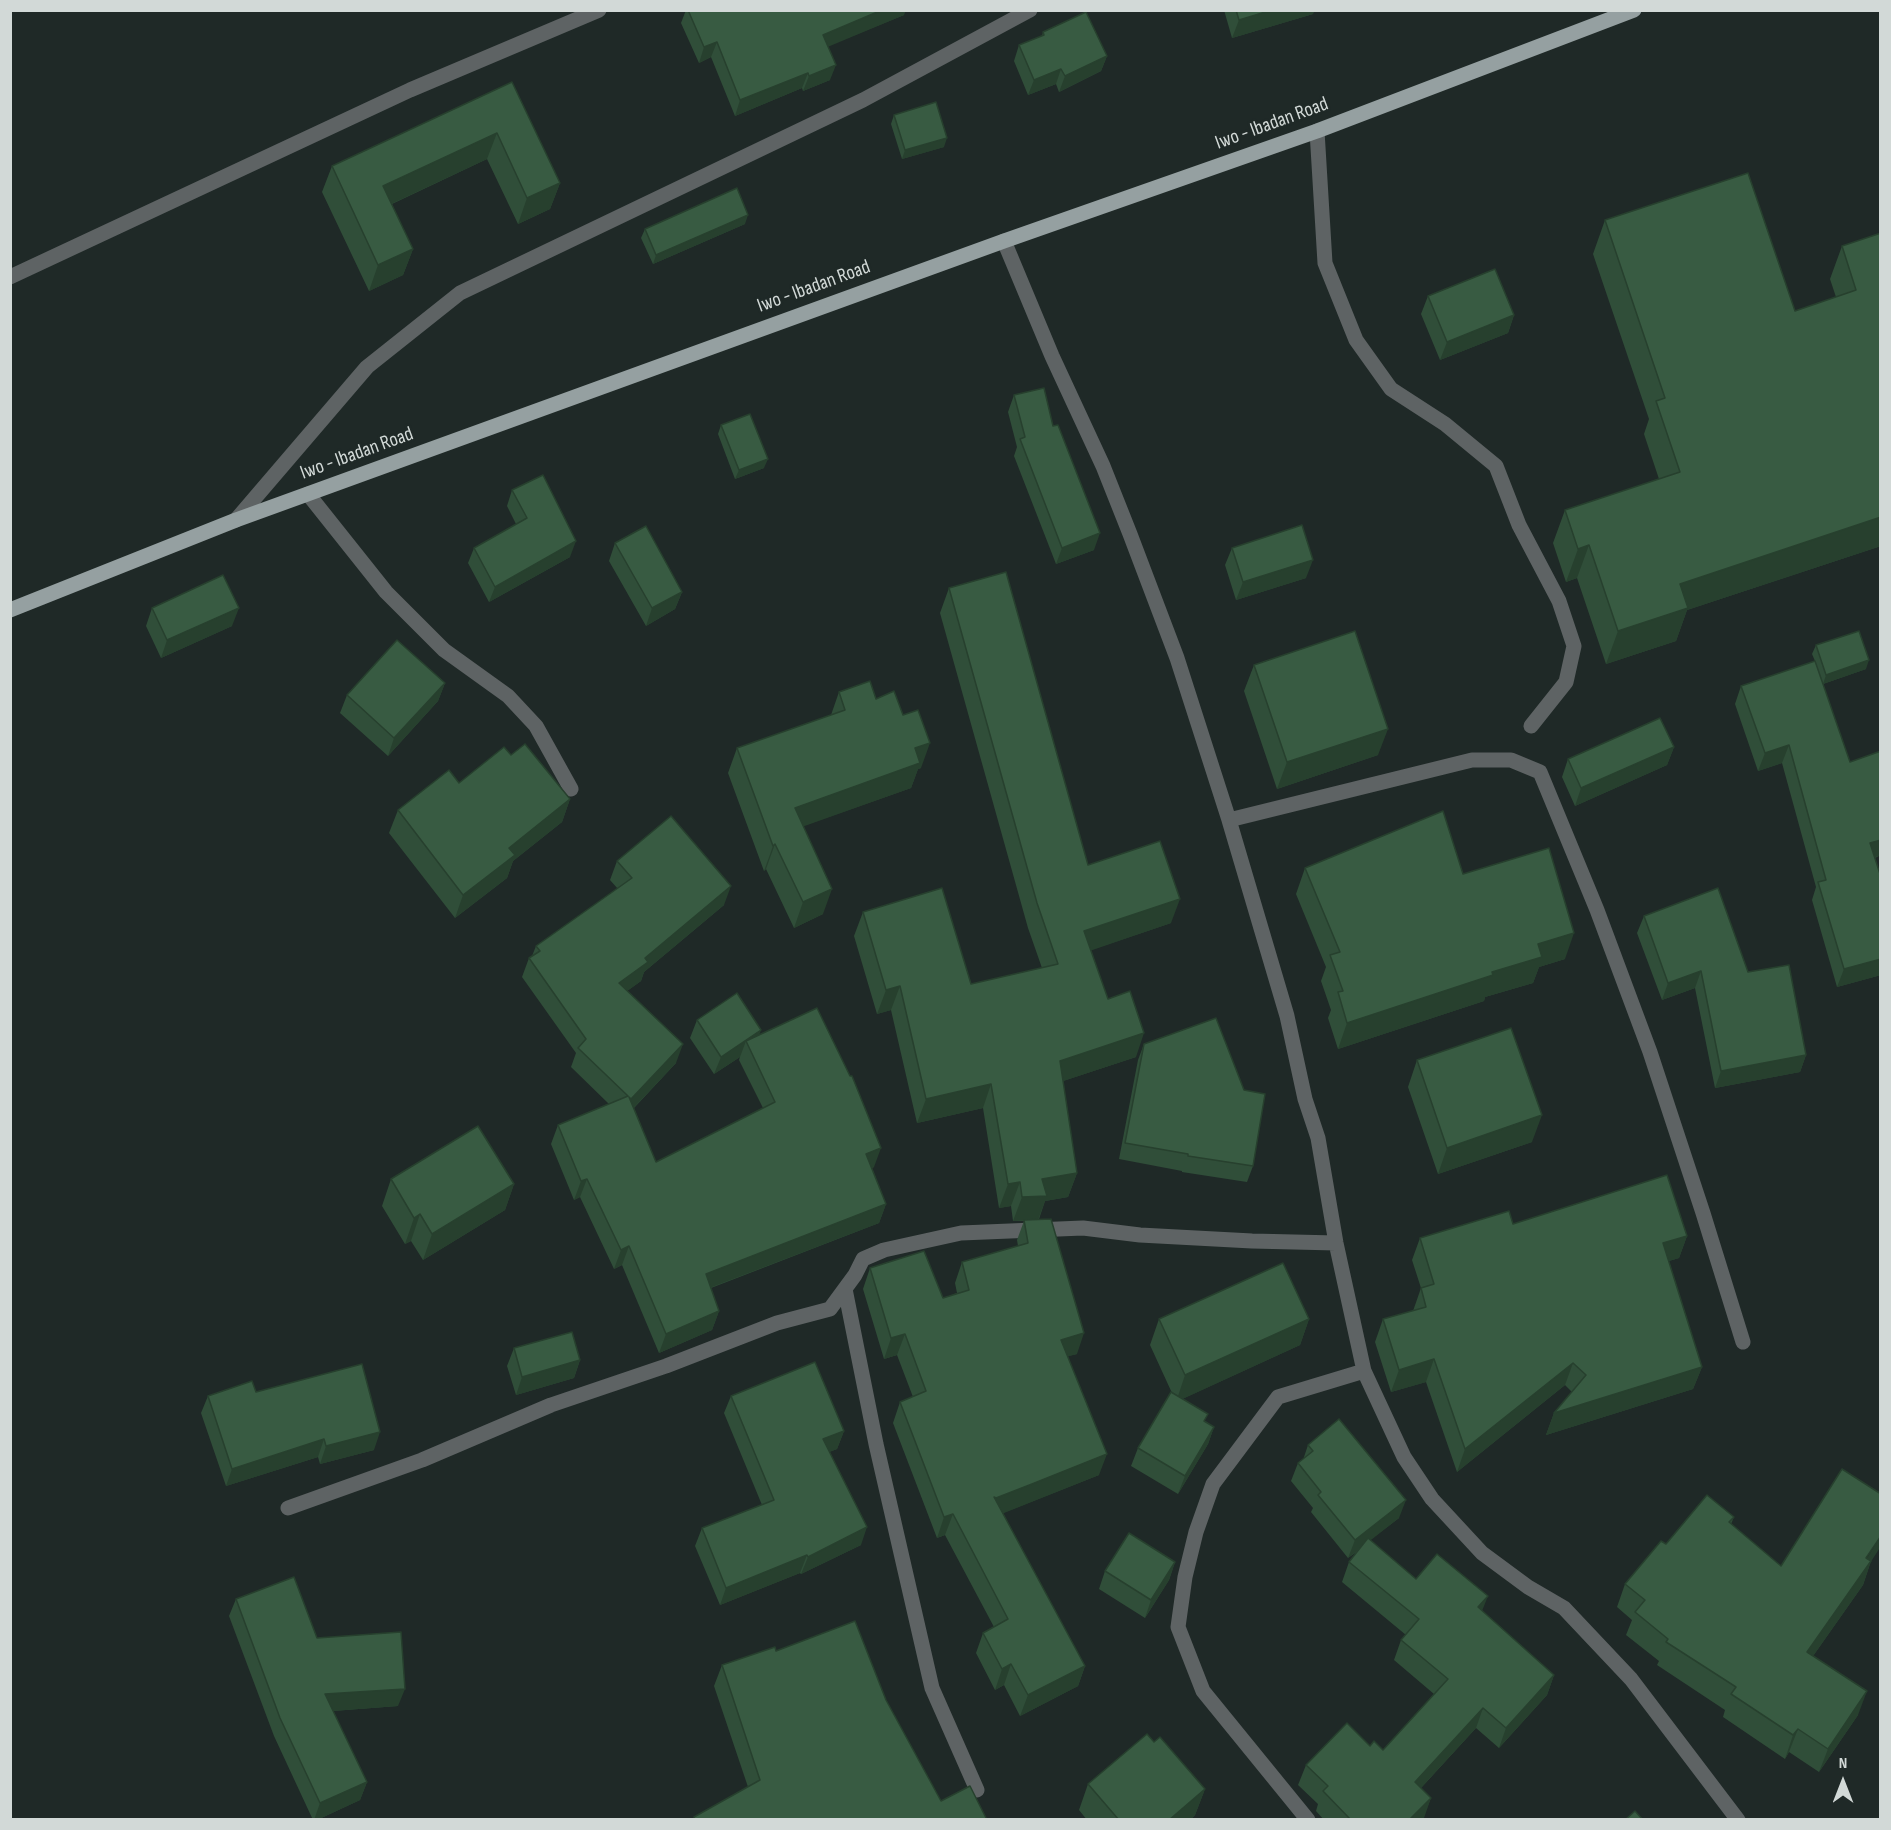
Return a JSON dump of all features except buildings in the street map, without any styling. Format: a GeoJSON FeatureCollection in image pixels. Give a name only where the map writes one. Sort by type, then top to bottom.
{"type":"FeatureCollection","features":[{"type":"Feature","properties":{"kind":"main road","name":"Iwo - Ibadan Road"},"geometry":{"type":"LineString","coordinates":[[10,610],[236,520],[1004,241],[1317,131],[1634,10]]}},
{"type":"Feature","properties":{"kind":"street"},"geometry":{"type":"LineString","coordinates":[[10,277],[410,90],[599,10]]}},
{"type":"Feature","properties":{"kind":"street"},"geometry":{"type":"LineString","coordinates":[[236,520],[367,367],[460,293],[862,100],[1030,10]]}},
{"type":"Feature","properties":{"kind":"street"},"geometry":{"type":"LineString","coordinates":[[1317,131],[1325,263],[1356,340],[1391,389],[1445,424],[1496,466],[1518,525],[1558,601],[1574,646],[1566,682],[1531,726]]}},
{"type":"Feature","properties":{"kind":"street"},"geometry":{"type":"LineString","coordinates":[[1004,241],[1052,356],[1103,466],[1130,534],[1177,658],[1229,820],[1287,1016],[1305,1099],[1318,1138],[1336,1243],[1364,1371],[1404,1457],[1432,1499],[1482,1553],[1528,1587],[1564,1608],[1572,1616],[1632,1679],[1738,1820]]}},
{"type":"Feature","properties":{"kind":"street"},"geometry":{"type":"LineString","coordinates":[[308,494],[386,592],[444,650],[508,696],[536,726],[571,789]]}},
{"type":"Feature","properties":{"kind":"street"},"geometry":{"type":"LineString","coordinates":[[1229,820],[1472,760],[1511,760],[1540,772],[1597,910],[1650,1052],[1743,1342]]}},
{"type":"Feature","properties":{"kind":"street"},"geometry":{"type":"LineString","coordinates":[[288,1508],[422,1460],[551,1405],[777,1323],[830,1309],[855,1275],[863,1259],[884,1250],[961,1233],[1083,1228],[1140,1235],[1336,1243]]}},
{"type":"Feature","properties":{"kind":"street"},"geometry":{"type":"LineString","coordinates":[[845,1289],[855,1347],[932,1688],[977,1791]]}},
{"type":"Feature","properties":{"kind":"street"},"geometry":{"type":"LineString","coordinates":[[1308,1820],[1203,1691],[1178,1627],[1185,1577],[1196,1532],[1213,1484],[1278,1397],[1364,1371]]}}]}
